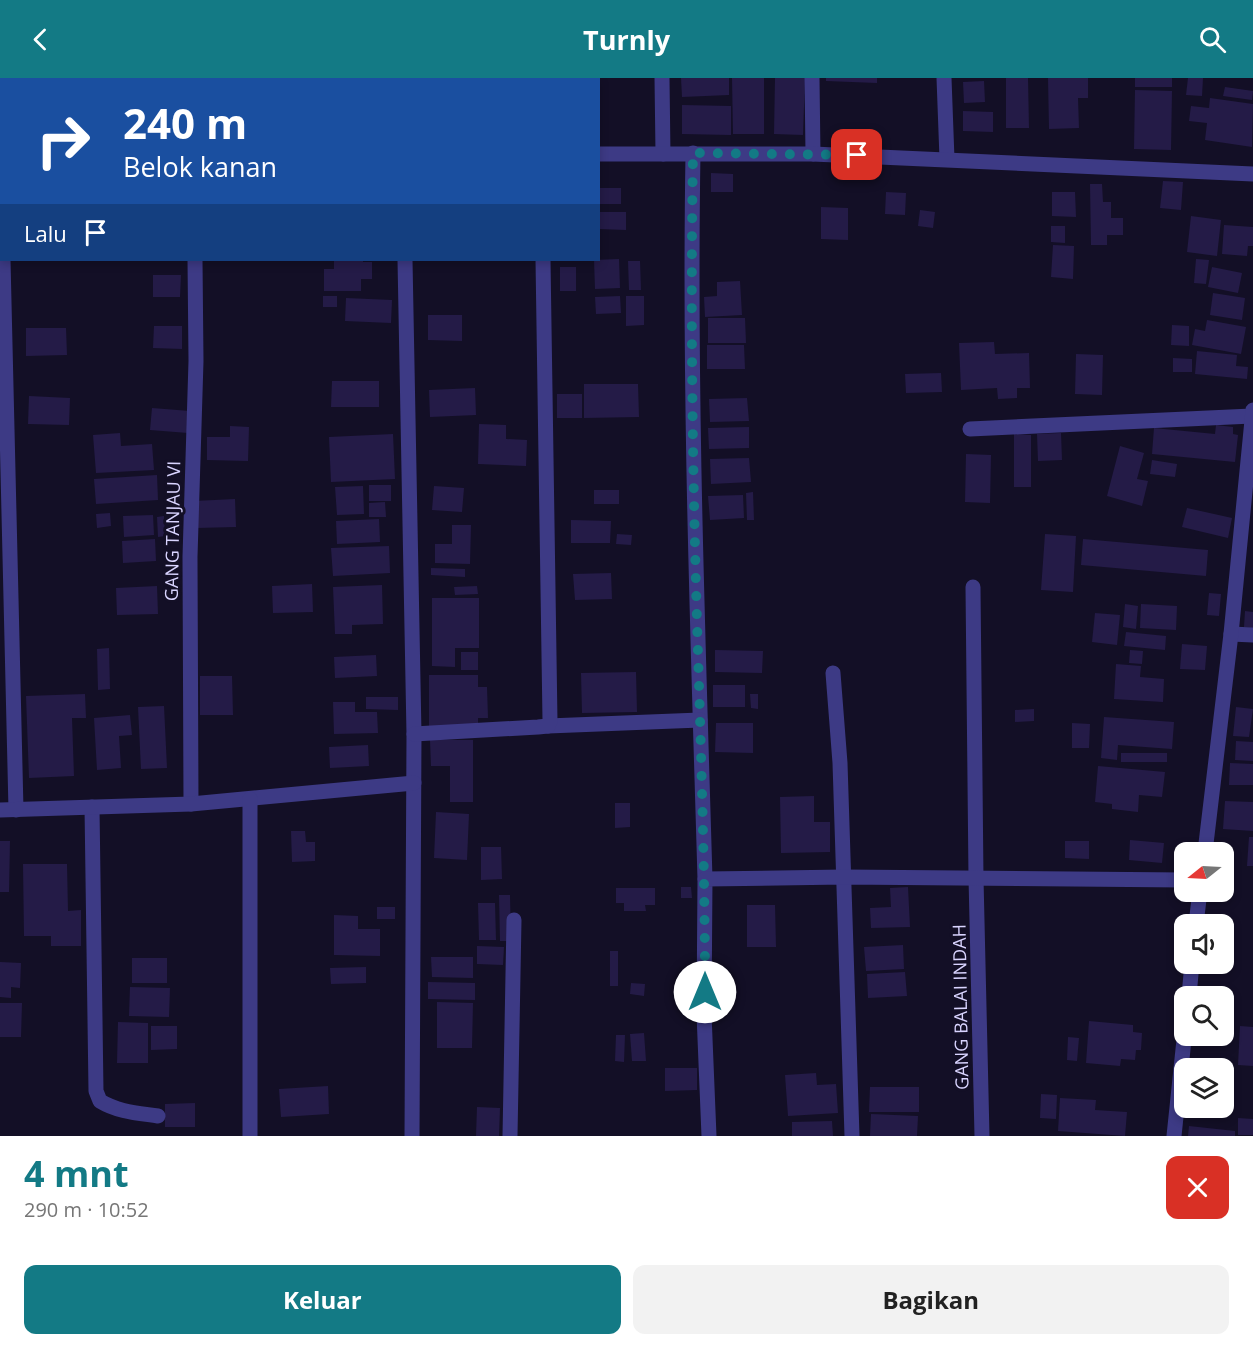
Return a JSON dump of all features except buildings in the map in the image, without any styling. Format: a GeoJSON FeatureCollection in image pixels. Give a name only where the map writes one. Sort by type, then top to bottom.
{"type":"FeatureCollection","features":[{"type":"Feature","properties":{"kind":"street"},"geometry":{"type":"LineString","coordinates":[[662,78],[663,154]]}},
{"type":"Feature","properties":{"kind":"street"},"geometry":{"type":"LineString","coordinates":[[812,78],[813,154]]}},
{"type":"Feature","properties":{"kind":"street"},"geometry":{"type":"LineString","coordinates":[[944,78],[947,159]]}},
{"type":"Feature","properties":{"kind":"street"},"geometry":{"type":"LineString","coordinates":[[693,153],[692,331],[709,1136]]}},
{"type":"Feature","properties":{"kind":"street"},"geometry":{"type":"LineString","coordinates":[[600,154],[813,154],[1253,174]]}},
{"type":"Feature","properties":{"kind":"street"},"geometry":{"type":"LineString","coordinates":[[3,261],[16,810]]}},
{"type":"Feature","properties":{"kind":"street","name":"GANG TANJAU VI"},"geometry":{"type":"LineString","coordinates":[[191,804],[190,557],[196,361],[195,261]]}},
{"type":"Feature","properties":{"kind":"street"},"geometry":{"type":"LineString","coordinates":[[405,261],[414,734],[412,1136]]}},
{"type":"Feature","properties":{"kind":"street"},"geometry":{"type":"LineString","coordinates":[[543,261],[551,714],[548,726]]}},
{"type":"Feature","properties":{"kind":"street"},"geometry":{"type":"LineString","coordinates":[[1205,842],[1231,634],[1253,410]]}},
{"type":"Feature","properties":{"kind":"street"},"geometry":{"type":"LineString","coordinates":[[970,429],[1252,416]]}},
{"type":"Feature","properties":{"kind":"street","name":"GANG BALAI INDAH"},"geometry":{"type":"LineString","coordinates":[[973,587],[982,1136]]}},
{"type":"Feature","properties":{"kind":"street"},"geometry":{"type":"LineString","coordinates":[[1231,634],[1253,635]]}},
{"type":"Feature","properties":{"kind":"street"},"geometry":{"type":"LineString","coordinates":[[833,673],[840,763],[852,1136]]}},
{"type":"Feature","properties":{"kind":"street"},"geometry":{"type":"LineString","coordinates":[[414,734],[700,720]]}},
{"type":"Feature","properties":{"kind":"street"},"geometry":{"type":"LineString","coordinates":[[0,810],[191,804],[414,783]]}},
{"type":"Feature","properties":{"kind":"street"},"geometry":{"type":"LineString","coordinates":[[250,799],[250,1136]]}},
{"type":"Feature","properties":{"kind":"street"},"geometry":{"type":"LineString","coordinates":[[92,807],[96,1091],[99,1101],[106,1106],[121,1111],[158,1116]]}},
{"type":"Feature","properties":{"kind":"street"},"geometry":{"type":"LineString","coordinates":[[705,879],[844,877],[1174,880]]}},
{"type":"Feature","properties":{"kind":"street"},"geometry":{"type":"LineString","coordinates":[[510,1136],[514,920]]}},
{"type":"Feature","properties":{"kind":"street"},"geometry":{"type":"LineString","coordinates":[[1174,1136],[1183,1046]]}},
{"type":"Feature","properties":{"kind":"route"},"geometry":{"type":"LineString","coordinates":[[705,992],[705,879],[691,274],[693,153],[857,155]]}}]}
